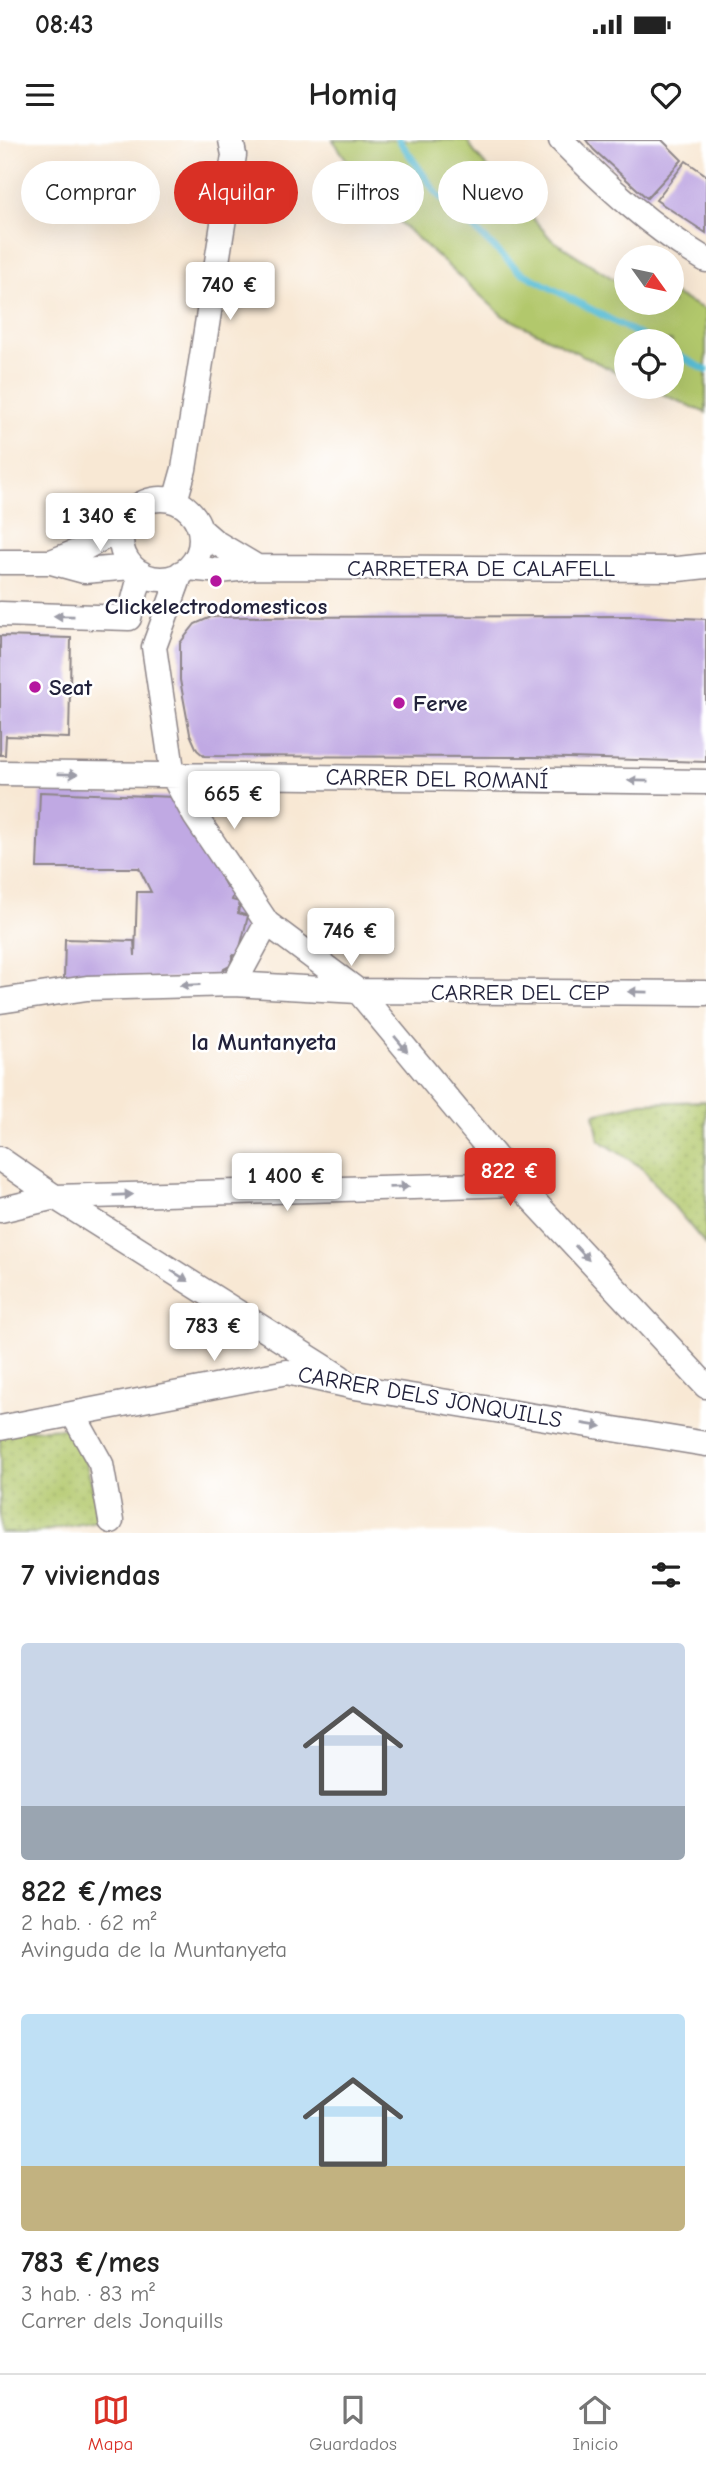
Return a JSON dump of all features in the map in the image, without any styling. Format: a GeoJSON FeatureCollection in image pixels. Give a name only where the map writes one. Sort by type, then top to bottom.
{"type":"FeatureCollection","features":[{"type":"Feature","properties":{"kind":"street"},"geometry":{"type":"LineString","coordinates":[[176,501],[184,469],[230,183],[234,155],[231,140]]}},
{"type":"Feature","properties":{"kind":"street"},"geometry":{"type":"LineString","coordinates":[[561,140],[630,208],[677,243],[706,260]]}},
{"type":"Feature","properties":{"kind":"street"},"geometry":{"type":"LineString","coordinates":[[129,618],[137,570],[123,552],[123,527],[134,508],[144,502],[165,498],[176,501],[195,517],[200,529],[200,550],[185,571],[154,646],[173,776],[195,816],[267,923],[358,991],[518,1184],[706,1386]]}},
{"type":"Feature","properties":{"kind":"street"},"geometry":{"type":"LineString","coordinates":[[51,562],[81,550],[123,527]]}},
{"type":"Feature","properties":{"kind":"street"},"geometry":{"type":"LineString","coordinates":[[200,529],[215,542],[257,567]]}},
{"type":"Feature","properties":{"kind":"street"},"geometry":{"type":"LineString","coordinates":[[0,562],[51,562],[84,571],[137,570],[157,579],[185,571]]}},
{"type":"Feature","properties":{"kind":"street","name":"CARRETERA DE CALAFELL"},"geometry":{"type":"LineString","coordinates":[[185,571],[257,567],[678,569],[706,566]]}},
{"type":"Feature","properties":{"kind":"street"},"geometry":{"type":"LineString","coordinates":[[0,614],[129,618],[154,646]]}},
{"type":"Feature","properties":{"kind":"street","name":"CARRER DEL ROMANÍ"},"geometry":{"type":"LineString","coordinates":[[0,773],[706,782]]}},
{"type":"Feature","properties":{"kind":"street"},"geometry":{"type":"LineString","coordinates":[[233,984],[267,923]]}},
{"type":"Feature","properties":{"kind":"street","name":"CARRER DEL CEP"},"geometry":{"type":"LineString","coordinates":[[0,1001],[87,988],[233,984],[358,991],[706,993]]}},
{"type":"Feature","properties":{"kind":"street"},"geometry":{"type":"LineString","coordinates":[[0,1159],[55,1197],[355,1387]]}},
{"type":"Feature","properties":{"kind":"street"},"geometry":{"type":"LineString","coordinates":[[0,1210],[55,1197],[518,1184]]}},
{"type":"Feature","properties":{"kind":"street","name":"CARRER DELS JONQUILLS"},"geometry":{"type":"LineString","coordinates":[[0,1428],[287,1372],[355,1387],[706,1444]]}},
{"type":"Feature","properties":{"kind":"street"},"geometry":{"type":"LineString","coordinates":[[73,1414],[101,1464],[111,1521]]}},
{"type":"Feature","properties":{"kind":"green space"},"geometry":{"type":"Polygon","coordinates":[[[333,140],[467,140],[482,161],[438,161],[438,224],[538,224],[551,239],[614,279],[614,315],[684,315],[684,299],[706,310],[706,413],[674,399],[684,399],[684,329],[614,329],[614,371],[503,316],[402,224],[424,224],[424,161],[347,161],[333,140]]]}},
{"type":"Feature","properties":{"kind":"green space"},"geometry":{"type":"Polygon","coordinates":[[[706,1101],[706,1245],[641,1167],[599,1140],[594,1114],[642,1103],[706,1101]]]}},
{"type":"Feature","properties":{"kind":"green space"},"geometry":{"type":"Polygon","coordinates":[[[68,1428],[86,1463],[102,1520],[34,1533],[0,1533],[0,1431],[68,1428]]]}},
{"type":"Feature","properties":{"kind":"building"},"geometry":{"type":"Polygon","coordinates":[[[586,140],[662,140],[682,160],[647,198],[586,140]]]}},
{"type":"Feature","properties":{"kind":"building"},"geometry":{"type":"Polygon","coordinates":[[[686,161],[706,175],[706,233],[656,200],[686,161]]]}},
{"type":"Feature","properties":{"kind":"building"},"geometry":{"type":"Polygon","coordinates":[[[632,616],[706,619],[706,762],[533,757],[204,756],[197,750],[190,734],[180,680],[180,643],[195,624],[211,617],[632,616]]]}},
{"type":"Feature","properties":{"kind":"building","name":"Seat"},"geometry":{"type":"Polygon","coordinates":[[[0,636],[71,638],[69,738],[6,736],[5,755],[0,755],[0,636]]]}},
{"type":"Feature","properties":{"kind":"building"},"geometry":{"type":"Polygon","coordinates":[[[40,792],[175,797],[227,888],[235,890],[232,900],[240,902],[238,913],[248,916],[238,956],[233,955],[230,966],[224,969],[221,978],[64,979],[65,939],[134,941],[135,956],[137,892],[151,892],[139,868],[37,868],[40,792]]]}},
{"type":"Feature","properties":{"kind":"waterway"},"geometry":{"type":"LineString","coordinates":[[399,140],[437,194],[519,271],[628,329]]}},
{"type":"Feature","properties":{"kind":"waterway"},"geometry":{"type":"LineString","coordinates":[[684,358],[706,370]]}},
{"type":"Feature","properties":{"kind":"place","name":"Clickelectrodomesticos"},"geometry":{"type":"Point","coordinates":[216,581]}},
{"type":"Feature","properties":{"kind":"place","name":"Seat"},"geometry":{"type":"Point","coordinates":[35,687]}},
{"type":"Feature","properties":{"kind":"place","name":"Ferve"},"geometry":{"type":"Point","coordinates":[399,703]}},
{"type":"Feature","properties":{"kind":"district","name":"la Muntanyeta"},"geometry":{"type":"Point","coordinates":[264,1042]}}]}
